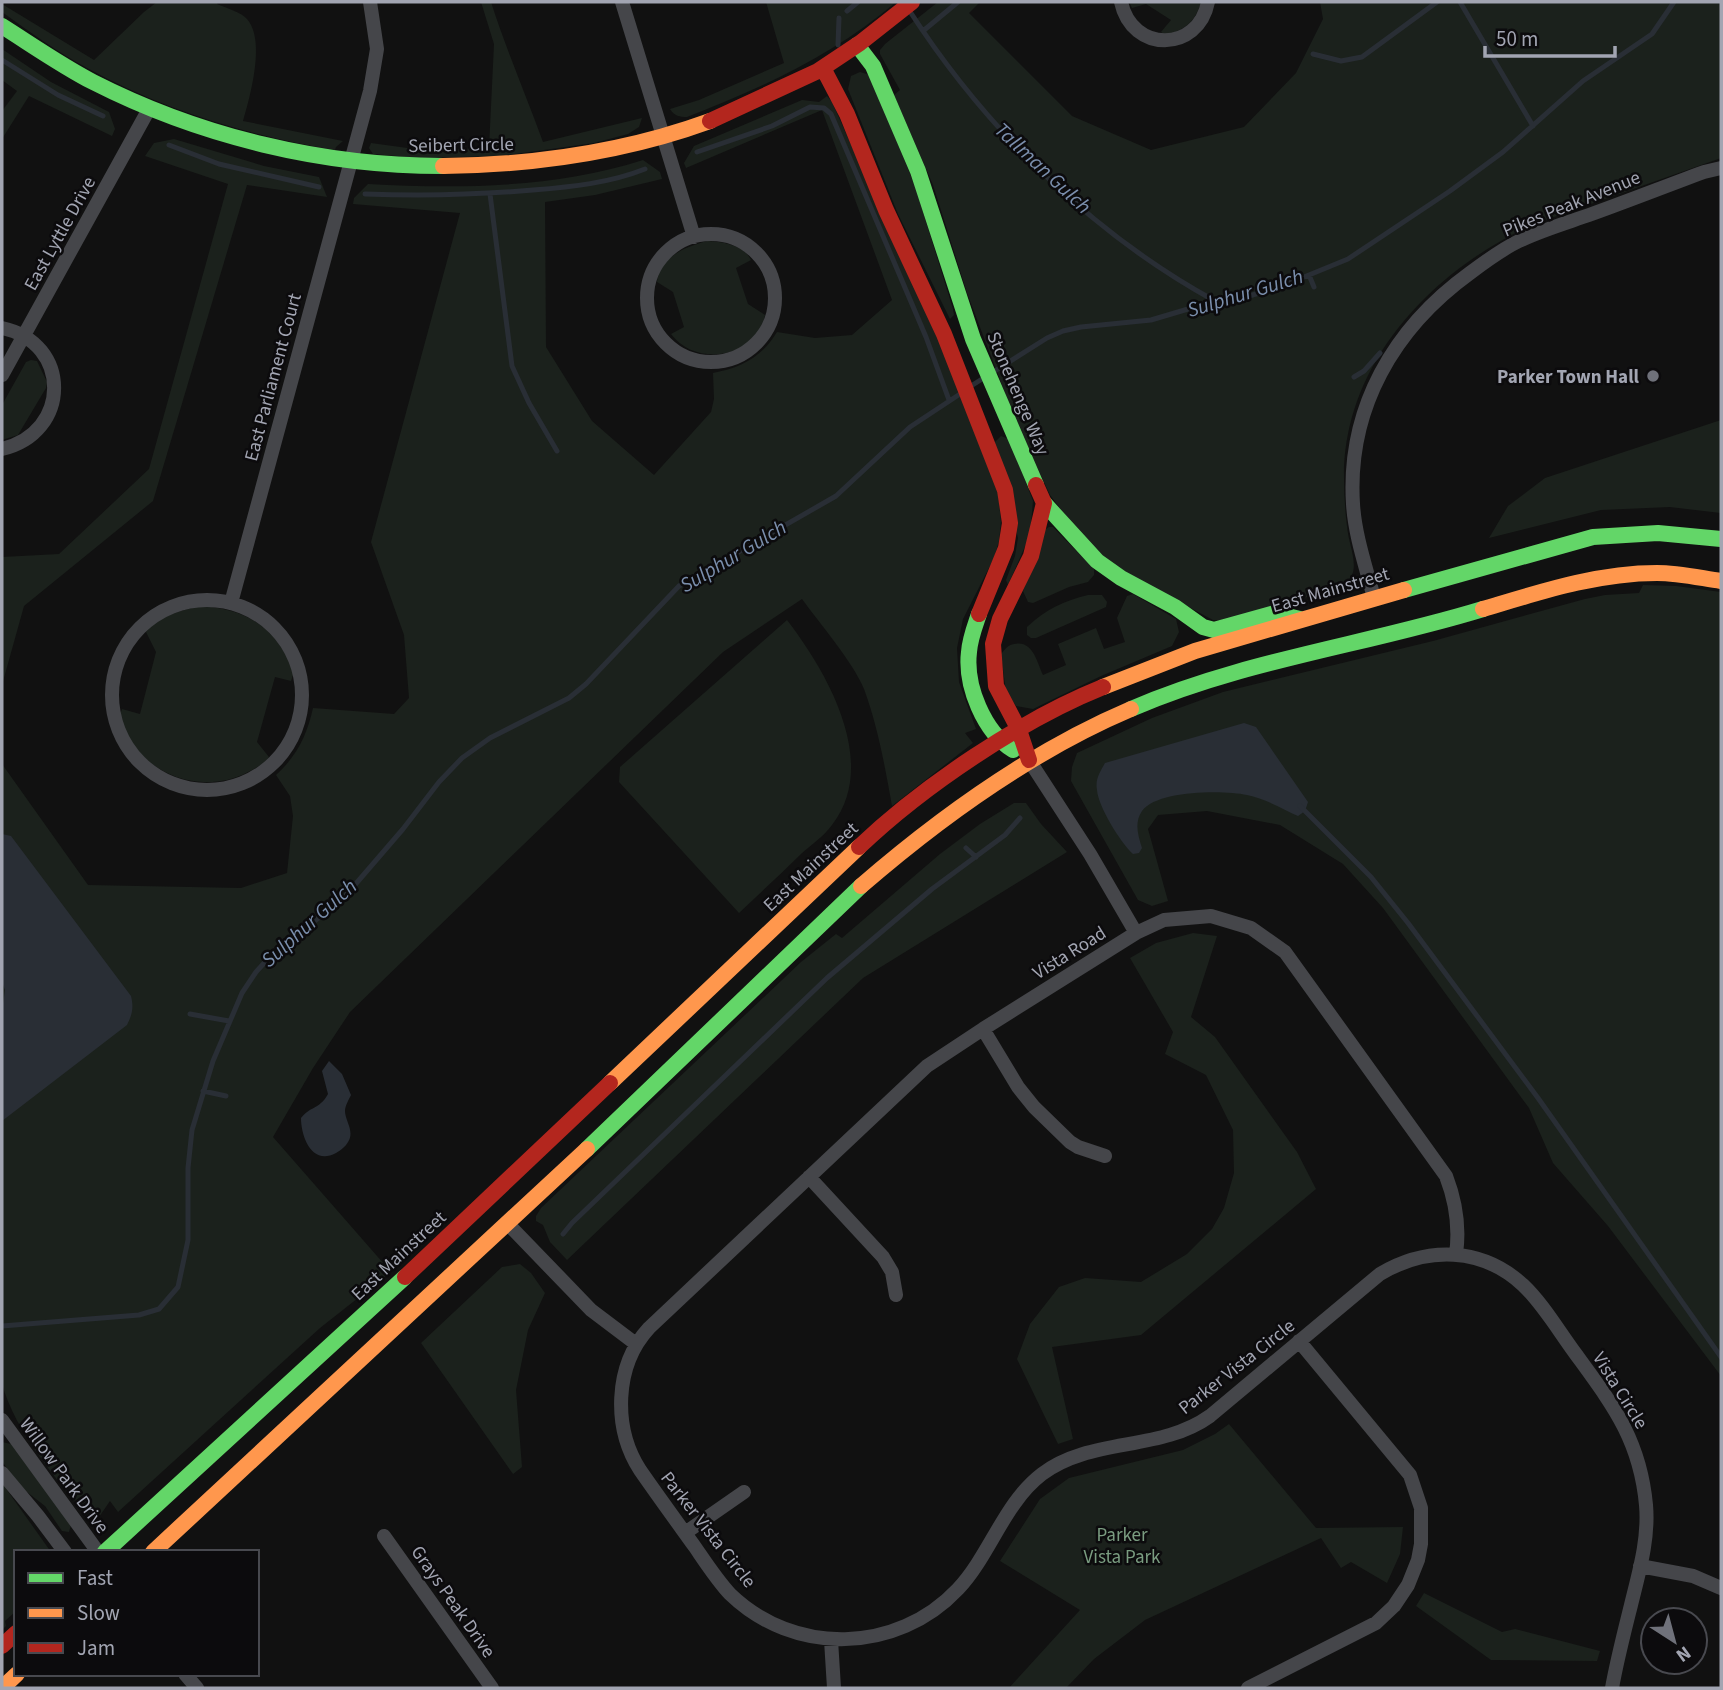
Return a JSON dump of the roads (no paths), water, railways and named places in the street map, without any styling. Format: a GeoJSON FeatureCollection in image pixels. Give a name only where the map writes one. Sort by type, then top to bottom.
{"type":"FeatureCollection","features":[{"type":"Feature","properties":{"kind":"main road","name":"Seibert Circle"},"geometry":{"type":"LineString","coordinates":[[2,26],[75,72],[149,109],[261,146],[351,162],[436,168],[523,164],[597,152],[663,136],[750,104],[823,68],[912,2]]}},
{"type":"Feature","properties":{"kind":"main road","name":"Stonehenge Way"},"geometry":{"type":"LineString","coordinates":[[857,45],[873,66],[918,171],[973,339],[1044,503],[1097,561],[1121,578],[1175,607],[1203,627],[1214,630],[1275,613],[1300,620]]}},
{"type":"Feature","properties":{"kind":"main road"},"geometry":{"type":"LineString","coordinates":[[823,68],[842,101],[877,190],[951,351],[1006,494],[1009,533],[1002,564],[971,632],[967,662],[974,696],[999,742],[1029,760]]}},
{"type":"Feature","properties":{"kind":"main road"},"geometry":{"type":"LineString","coordinates":[[1029,760],[1019,730],[996,686],[993,644],[1000,619],[1031,556],[1044,503]]}},
{"type":"Feature","properties":{"kind":"main road","name":"East Mainstreet"},"geometry":{"type":"LineString","coordinates":[[107,1550],[406,1276],[869,838],[934,785],[999,742],[1083,696],[1195,651],[1559,545],[1593,537],[1625,534],[1658,533],[1721,539]]}},
{"type":"Feature","properties":{"kind":"main road"},"geometry":{"type":"LineString","coordinates":[[154,1550],[508,1224],[862,885],[939,821],[1029,760],[1122,712],[1212,678],[1443,621],[1558,587],[1600,578],[1639,574],[1690,576],[1721,581]]}},
{"type":"Feature","properties":{"kind":"main road"},"geometry":{"type":"LineString","coordinates":[[2,1688],[15,1676]]}},
{"type":"Feature","properties":{"kind":"street","name":"East Parliament Court"},"geometry":{"type":"LineString","coordinates":[[232,603],[370,91],[377,49],[370,2]]}},
{"type":"Feature","properties":{"kind":"street"},"geometry":{"type":"LineString","coordinates":[[622,2],[694,237]]}},
{"type":"Feature","properties":{"kind":"street"},"geometry":{"type":"LineString","coordinates":[[1121,2],[1125,17],[1135,29],[1148,37],[1163,40],[1179,38],[1192,31],[1202,19],[1208,2]]}},
{"type":"Feature","properties":{"kind":"street","name":"East Lyttle Drive"},"geometry":{"type":"LineString","coordinates":[[2,375],[149,109]]}},
{"type":"Feature","properties":{"kind":"street","name":"Pikes Peak Avenue"},"geometry":{"type":"LineString","coordinates":[[1374,598],[1353,507],[1354,468],[1363,416],[1373,388],[1405,333],[1428,307],[1451,287],[1520,240],[1721,168]]}},
{"type":"Feature","properties":{"kind":"street"},"geometry":{"type":"LineString","coordinates":[[715,235],[737,240],[755,252],[772,280],[773,313],[764,333],[749,349],[729,359],[707,362],[685,357],[659,336],[650,316],[647,294],[653,272],[665,254],[683,241],[694,237],[715,235]]}},
{"type":"Feature","properties":{"kind":"street"},"geometry":{"type":"LineString","coordinates":[[2,328],[34,343],[49,363],[55,388],[44,424],[25,441],[2,449]]}},
{"type":"Feature","properties":{"kind":"street"},"geometry":{"type":"LineString","coordinates":[[199,600],[232,603],[263,617],[286,643],[296,663],[301,686],[298,720],[289,742],[275,760],[247,780],[213,789],[179,786],[141,764],[122,737],[113,706],[114,674],[127,644],[141,627],[158,614],[178,604],[199,600]]}},
{"type":"Feature","properties":{"kind":"street"},"geometry":{"type":"LineString","coordinates":[[1029,760],[1090,854],[1136,933]]}},
{"type":"Feature","properties":{"kind":"street","name":"Vista Road"},"geometry":{"type":"LineString","coordinates":[[636,1344],[649,1328],[912,1079],[947,1051],[1136,933],[1164,920],[1211,916],[1251,928],[1285,952],[1446,1176],[1453,1196],[1459,1230],[1456,1254]]}},
{"type":"Feature","properties":{"kind":"street"},"geometry":{"type":"LineString","coordinates":[[983,1029],[1018,1087],[1041,1114],[1070,1142],[1105,1156]]}},
{"type":"Feature","properties":{"kind":"street"},"geometry":{"type":"LineString","coordinates":[[809,1177],[883,1257],[892,1272],[896,1295]]}},
{"type":"Feature","properties":{"kind":"street"},"geometry":{"type":"LineString","coordinates":[[508,1224],[591,1310],[636,1344]]}},
{"type":"Feature","properties":{"kind":"street","name":"Parker Vista Circle"},"geometry":{"type":"LineString","coordinates":[[636,1344],[623,1383],[621,1409],[624,1434],[634,1462],[720,1583],[751,1611],[785,1628],[831,1640],[858,1639],[885,1634],[925,1617],[964,1582],[1024,1491],[1045,1471],[1072,1458],[1191,1428],[1210,1416],[1388,1269],[1421,1256],[1456,1254]]}},
{"type":"Feature","properties":{"kind":"street","name":"Vista Circle"},"geometry":{"type":"LineString","coordinates":[[1456,1254],[1494,1265],[1523,1284],[1623,1423],[1636,1454],[1646,1506],[1645,1537],[1612,1688]]}},
{"type":"Feature","properties":{"kind":"street"},"geometry":{"type":"LineString","coordinates":[[1248,1688],[1377,1623],[1394,1606],[1408,1584],[1421,1545],[1421,1508],[1410,1475],[1299,1341]]}},
{"type":"Feature","properties":{"kind":"street","name":"Willow Park Drive"},"geometry":{"type":"LineString","coordinates":[[2,1420],[97,1550]]}},
{"type":"Feature","properties":{"kind":"street"},"geometry":{"type":"LineString","coordinates":[[2,1473],[64,1550]]}},
{"type":"Feature","properties":{"kind":"street"},"geometry":{"type":"LineString","coordinates":[[685,1533],[744,1492]]}},
{"type":"Feature","properties":{"kind":"street","name":"Grays Peak Drive"},"geometry":{"type":"LineString","coordinates":[[384,1536],[492,1688]]}},
{"type":"Feature","properties":{"kind":"street"},"geometry":{"type":"LineString","coordinates":[[1640,1566],[1693,1576],[1721,1588]]}},
{"type":"Feature","properties":{"kind":"street"},"geometry":{"type":"LineString","coordinates":[[831,1640],[834,1688]]}},
{"type":"Feature","properties":{"kind":"waterway"},"geometry":{"type":"LineString","coordinates":[[847,11],[858,2]]}},
{"type":"Feature","properties":{"kind":"waterway"},"geometry":{"type":"LineString","coordinates":[[923,31],[958,2]]}},
{"type":"Feature","properties":{"kind":"waterway"},"geometry":{"type":"LineString","coordinates":[[1313,54],[1341,61],[1362,57],[1437,2]]}},
{"type":"Feature","properties":{"kind":"waterway"},"geometry":{"type":"LineString","coordinates":[[1460,2],[1533,126]]}},
{"type":"Feature","properties":{"kind":"waterway","name":"Sulphur Gulch"},"geometry":{"type":"LineString","coordinates":[[971,386],[1047,338],[1063,331],[1151,320],[1215,301],[1243,298],[1287,284],[1348,259],[1503,152],[1583,81],[1652,34],[1674,2]]}},
{"type":"Feature","properties":{"kind":"waterway","name":"Tallman Gulch"},"geometry":{"type":"LineString","coordinates":[[909,10],[971,96],[1044,174],[1126,243],[1169,274],[1215,301]]}},
{"type":"Feature","properties":{"kind":"waterway"},"geometry":{"type":"LineString","coordinates":[[838,45],[839,18]]}},
{"type":"Feature","properties":{"kind":"waterway"},"geometry":{"type":"LineString","coordinates":[[2,60],[58,95],[103,116]]}},
{"type":"Feature","properties":{"kind":"waterway"},"geometry":{"type":"LineString","coordinates":[[697,152],[772,126],[810,107],[824,108],[831,114],[926,337],[949,400]]}},
{"type":"Feature","properties":{"kind":"waterway"},"geometry":{"type":"LineString","coordinates":[[169,145],[219,164],[319,187]]}},
{"type":"Feature","properties":{"kind":"waterway"},"geometry":{"type":"LineString","coordinates":[[365,194],[449,195],[547,189],[604,181],[645,169]]}},
{"type":"Feature","properties":{"kind":"waterway"},"geometry":{"type":"LineString","coordinates":[[490,194],[512,366],[529,403],[557,451]]}},
{"type":"Feature","properties":{"kind":"waterway"},"geometry":{"type":"LineString","coordinates":[[1309,275],[1314,287]]}},
{"type":"Feature","properties":{"kind":"waterway"},"geometry":{"type":"LineString","coordinates":[[1354,377],[1364,371],[1380,353]]}},
{"type":"Feature","properties":{"kind":"waterway","name":"Sulphur Gulch"},"geometry":{"type":"LineString","coordinates":[[2,1326],[139,1315],[159,1309],[178,1287],[188,1240],[188,1168],[192,1130],[213,1061],[242,993],[256,972],[275,951],[341,901],[462,758],[490,738],[569,698],[586,684],[679,586],[836,496],[910,427],[963,392]]}},
{"type":"Feature","properties":{"kind":"waterway"},"geometry":{"type":"LineString","coordinates":[[1300,806],[1371,877],[1408,923],[1538,1098],[1721,1357]]}},
{"type":"Feature","properties":{"kind":"waterway"},"geometry":{"type":"LineString","coordinates":[[563,1234],[827,978],[932,889],[1005,835],[1020,818]]}},
{"type":"Feature","properties":{"kind":"waterway"},"geometry":{"type":"LineString","coordinates":[[966,848],[976,857]]}},
{"type":"Feature","properties":{"kind":"waterway"},"geometry":{"type":"LineString","coordinates":[[190,1014],[229,1021]]}},
{"type":"Feature","properties":{"kind":"waterway"},"geometry":{"type":"LineString","coordinates":[[203,1091],[226,1096]]}},
{"type":"Feature","properties":{"kind":"place","name":"Parker Town Hall"},"geometry":{"type":"Point","coordinates":[1653,376]}},
{"type":"Feature","properties":{"kind":"park label","name":"Parker Vista Park"},"geometry":{"type":"Point","coordinates":[1122,1545]}}]}
